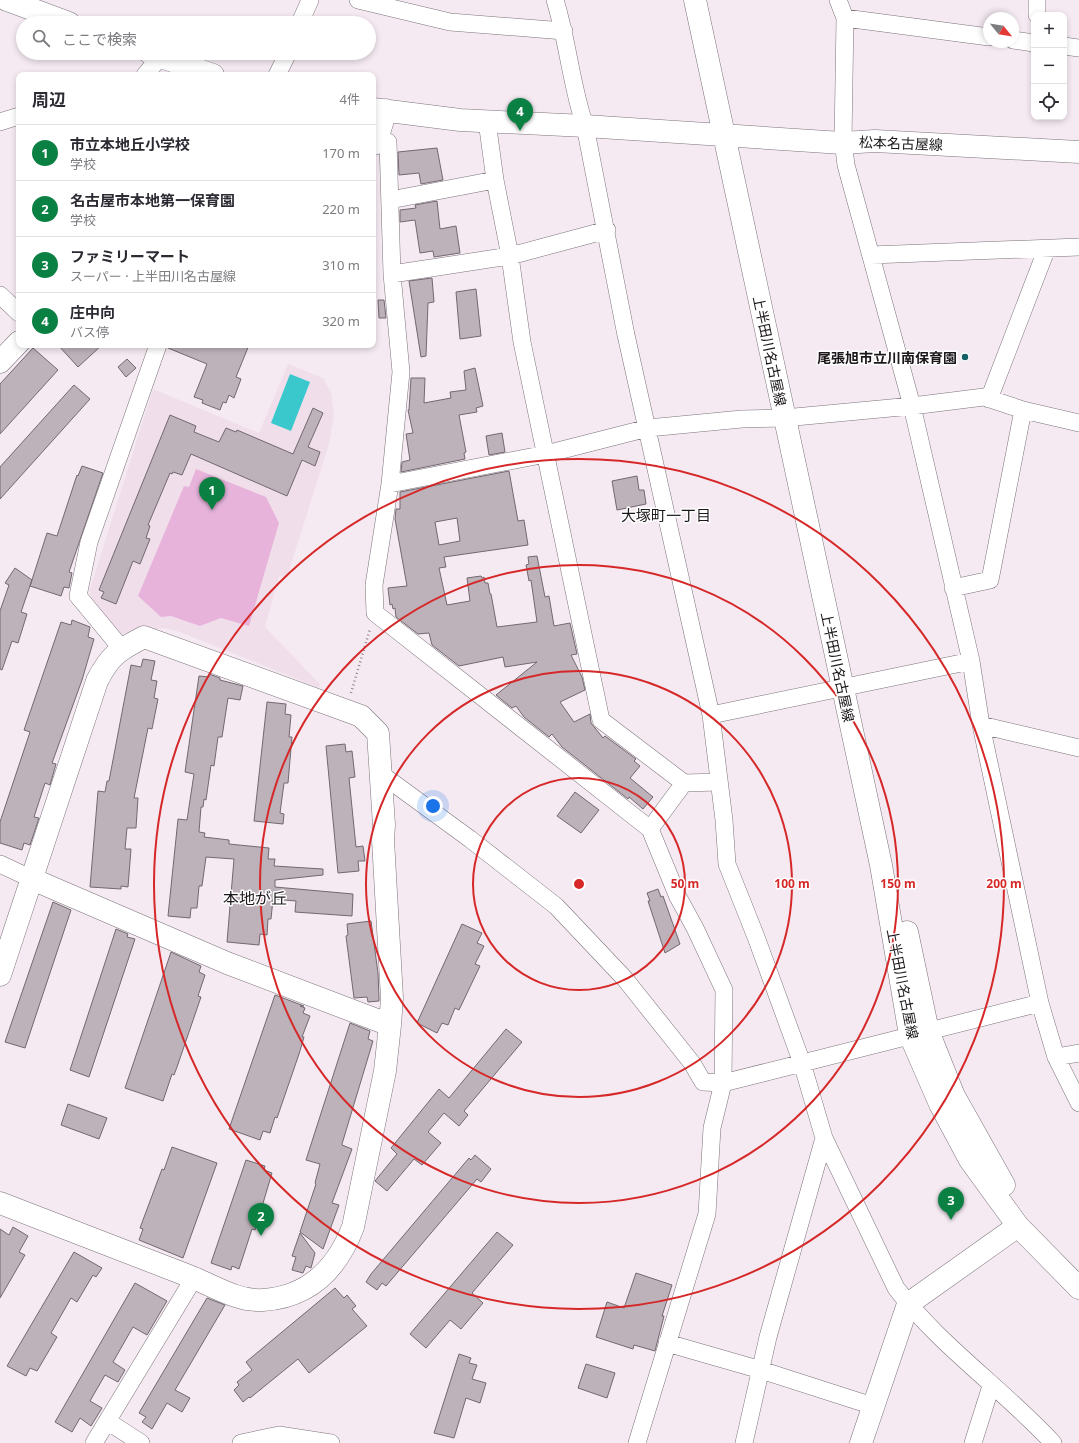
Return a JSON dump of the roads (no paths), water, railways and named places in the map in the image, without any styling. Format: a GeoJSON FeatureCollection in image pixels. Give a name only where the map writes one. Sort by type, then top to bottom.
{"type":"FeatureCollection","features":[{"type":"Feature","properties":{"kind":"street"},"geometry":{"type":"LineString","coordinates":[[7,0],[50,16]]}},
{"type":"Feature","properties":{"kind":"street"},"geometry":{"type":"LineString","coordinates":[[303,16],[310,0]]}},
{"type":"Feature","properties":{"kind":"street"},"geometry":{"type":"LineString","coordinates":[[358,0],[450,22],[564,31]]}},
{"type":"Feature","properties":{"kind":"street"},"geometry":{"type":"LineString","coordinates":[[555,0],[564,31],[577,103],[585,126],[607,230],[626,335],[711,715],[724,820],[727,864],[756,937],[802,1063],[824,1138],[896,1288],[908,1304],[991,1386],[1053,1443]]}},
{"type":"Feature","properties":{"kind":"street","name":"上半田川名古屋線"},"geometry":{"type":"LineString","coordinates":[[695,0],[730,134]]}},
{"type":"Feature","properties":{"kind":"street","name":"上半田川名古屋線"},"geometry":{"type":"LineString","coordinates":[[707,0],[730,134],[849,687],[881,865],[919,1033],[940,1104],[970,1160],[1018,1226],[1079,1288]]}},
{"type":"Feature","properties":{"kind":"street"},"geometry":{"type":"LineString","coordinates":[[838,0],[845,18],[842,141],[846,165],[912,406],[971,661],[981,725],[1040,1003],[1056,1057],[1079,1102]]}},
{"type":"Feature","properties":{"kind":"street"},"geometry":{"type":"LineString","coordinates":[[1037,0],[1037,12]]}},
{"type":"Feature","properties":{"kind":"street"},"geometry":{"type":"LineString","coordinates":[[845,18],[983,36]]}},
{"type":"Feature","properties":{"kind":"street"},"geometry":{"type":"LineString","coordinates":[[1019,41],[1031,43]]}},
{"type":"Feature","properties":{"kind":"street"},"geometry":{"type":"LineString","coordinates":[[1067,46],[1079,48]]}},
{"type":"Feature","properties":{"kind":"street"},"geometry":{"type":"LineString","coordinates":[[146,72],[152,60]]}},
{"type":"Feature","properties":{"kind":"street"},"geometry":{"type":"LineString","coordinates":[[170,60],[204,72]]}},
{"type":"Feature","properties":{"kind":"street"},"geometry":{"type":"LineString","coordinates":[[278,72],[284,60]]}},
{"type":"Feature","properties":{"kind":"street"},"geometry":{"type":"LineString","coordinates":[[376,130],[379,110]]}},
{"type":"Feature","properties":{"kind":"street","name":"松本名古屋線"},"geometry":{"type":"LineString","coordinates":[[379,110],[460,120],[842,141],[1079,152]]}},
{"type":"Feature","properties":{"kind":"street"},"geometry":{"type":"LineString","coordinates":[[0,122],[16,117]]}},
{"type":"Feature","properties":{"kind":"street"},"geometry":{"type":"LineString","coordinates":[[487,121],[510,256],[522,342],[601,720],[684,783],[719,782]]}},
{"type":"Feature","properties":{"kind":"street"},"geometry":{"type":"LineString","coordinates":[[376,144],[388,142],[392,274],[401,372],[390,484],[374,585],[375,613],[650,829],[678,897],[695,928],[724,990],[723,1083],[712,1128],[708,1214],[636,1443]]}},
{"type":"Feature","properties":{"kind":"street"},"geometry":{"type":"LineString","coordinates":[[390,200],[496,180]]}},
{"type":"Feature","properties":{"kind":"street"},"geometry":{"type":"LineString","coordinates":[[392,274],[510,256],[607,230]]}},
{"type":"Feature","properties":{"kind":"street"},"geometry":{"type":"LineString","coordinates":[[871,255],[1079,247]]}},
{"type":"Feature","properties":{"kind":"street"},"geometry":{"type":"LineString","coordinates":[[988,398],[1047,248]]}},
{"type":"Feature","properties":{"kind":"street"},"geometry":{"type":"LineString","coordinates":[[0,294],[16,310]]}},
{"type":"Feature","properties":{"kind":"street"},"geometry":{"type":"LineString","coordinates":[[0,362],[16,345]]}},
{"type":"Feature","properties":{"kind":"street"},"geometry":{"type":"LineString","coordinates":[[122,649],[78,596],[89,542],[157,348]]}},
{"type":"Feature","properties":{"kind":"street"},"geometry":{"type":"LineString","coordinates":[[390,484],[546,454],[648,428],[912,406],[984,397],[1023,410],[1079,423]]}},
{"type":"Feature","properties":{"kind":"street"},"geometry":{"type":"LineString","coordinates":[[953,588],[990,580],[1023,410]]}},
{"type":"Feature","properties":{"kind":"street"},"geometry":{"type":"LineString","coordinates":[[0,975],[97,681],[106,664],[122,649],[144,637],[361,716],[378,733],[392,998],[390,1025],[385,1071],[353,1227],[345,1248],[328,1270],[309,1287],[284,1298],[261,1301],[236,1296],[194,1278],[0,1203]]}},
{"type":"Feature","properties":{"kind":"street"},"geometry":{"type":"LineString","coordinates":[[711,715],[971,661]]}},
{"type":"Feature","properties":{"kind":"street"},"geometry":{"type":"LineString","coordinates":[[981,725],[1079,748]]}},
{"type":"Feature","properties":{"kind":"street"},"geometry":{"type":"LineString","coordinates":[[381,774],[470,839],[556,906],[625,980],[692,1063],[703,1082],[723,1083],[1040,1003]]}},
{"type":"Feature","properties":{"kind":"street"},"geometry":{"type":"LineString","coordinates":[[650,829],[684,783]]}},
{"type":"Feature","properties":{"kind":"street"},"geometry":{"type":"LineString","coordinates":[[0,864],[227,963],[390,1025]]}},
{"type":"Feature","properties":{"kind":"street","name":"上半田川名古屋線"},"geometry":{"type":"LineString","coordinates":[[919,1033],[1001,1182],[1065,1259],[1079,1271]]}},
{"type":"Feature","properties":{"kind":"street"},"geometry":{"type":"LineString","coordinates":[[1056,1057],[1079,1053]]}},
{"type":"Feature","properties":{"kind":"street"},"geometry":{"type":"LineString","coordinates":[[744,1443],[768,1337],[824,1138]]}},
{"type":"Feature","properties":{"kind":"street"},"geometry":{"type":"LineString","coordinates":[[861,1443],[908,1304],[1018,1226]]}},
{"type":"Feature","properties":{"kind":"street"},"geometry":{"type":"LineString","coordinates":[[94,1443],[194,1278]]}},
{"type":"Feature","properties":{"kind":"street"},"geometry":{"type":"LineString","coordinates":[[667,1343],[761,1370],[874,1406]]}},
{"type":"Feature","properties":{"kind":"street"},"geometry":{"type":"LineString","coordinates":[[973,1443],[991,1386]]}},
{"type":"Feature","properties":{"kind":"street"},"geometry":{"type":"LineString","coordinates":[[106,1422],[141,1443]]}},
{"type":"Feature","properties":{"kind":"street"},"geometry":{"type":"LineString","coordinates":[[241,1443],[279,1435],[331,1443]]}},
{"type":"Feature","properties":{"kind":"water"},"geometry":{"type":"Polygon","coordinates":[[[290,374],[310,382],[291,431],[271,423],[290,374]]]}},
{"type":"Feature","properties":{"kind":"place","name":"庄中向"},"geometry":{"type":"Point","coordinates":[520,131]}},
{"type":"Feature","properties":{"kind":"place","name":"尾張旭市立川南保育園"},"geometry":{"type":"Point","coordinates":[965,357]}},
{"type":"Feature","properties":{"kind":"place","name":"市立本地丘小学校"},"geometry":{"type":"Point","coordinates":[212,510]}},
{"type":"Feature","properties":{"kind":"place","name":"ファミリーマート"},"geometry":{"type":"Point","coordinates":[951,1220]}},
{"type":"Feature","properties":{"kind":"place","name":"名古屋市本地第一保育園"},"geometry":{"type":"Point","coordinates":[261,1236]}},
{"type":"Feature","properties":{"kind":"district","name":"大塚町一丁目"},"geometry":{"type":"Point","coordinates":[666,515]}},
{"type":"Feature","properties":{"kind":"district","name":"本地が丘"},"geometry":{"type":"Point","coordinates":[255,898]}}]}
